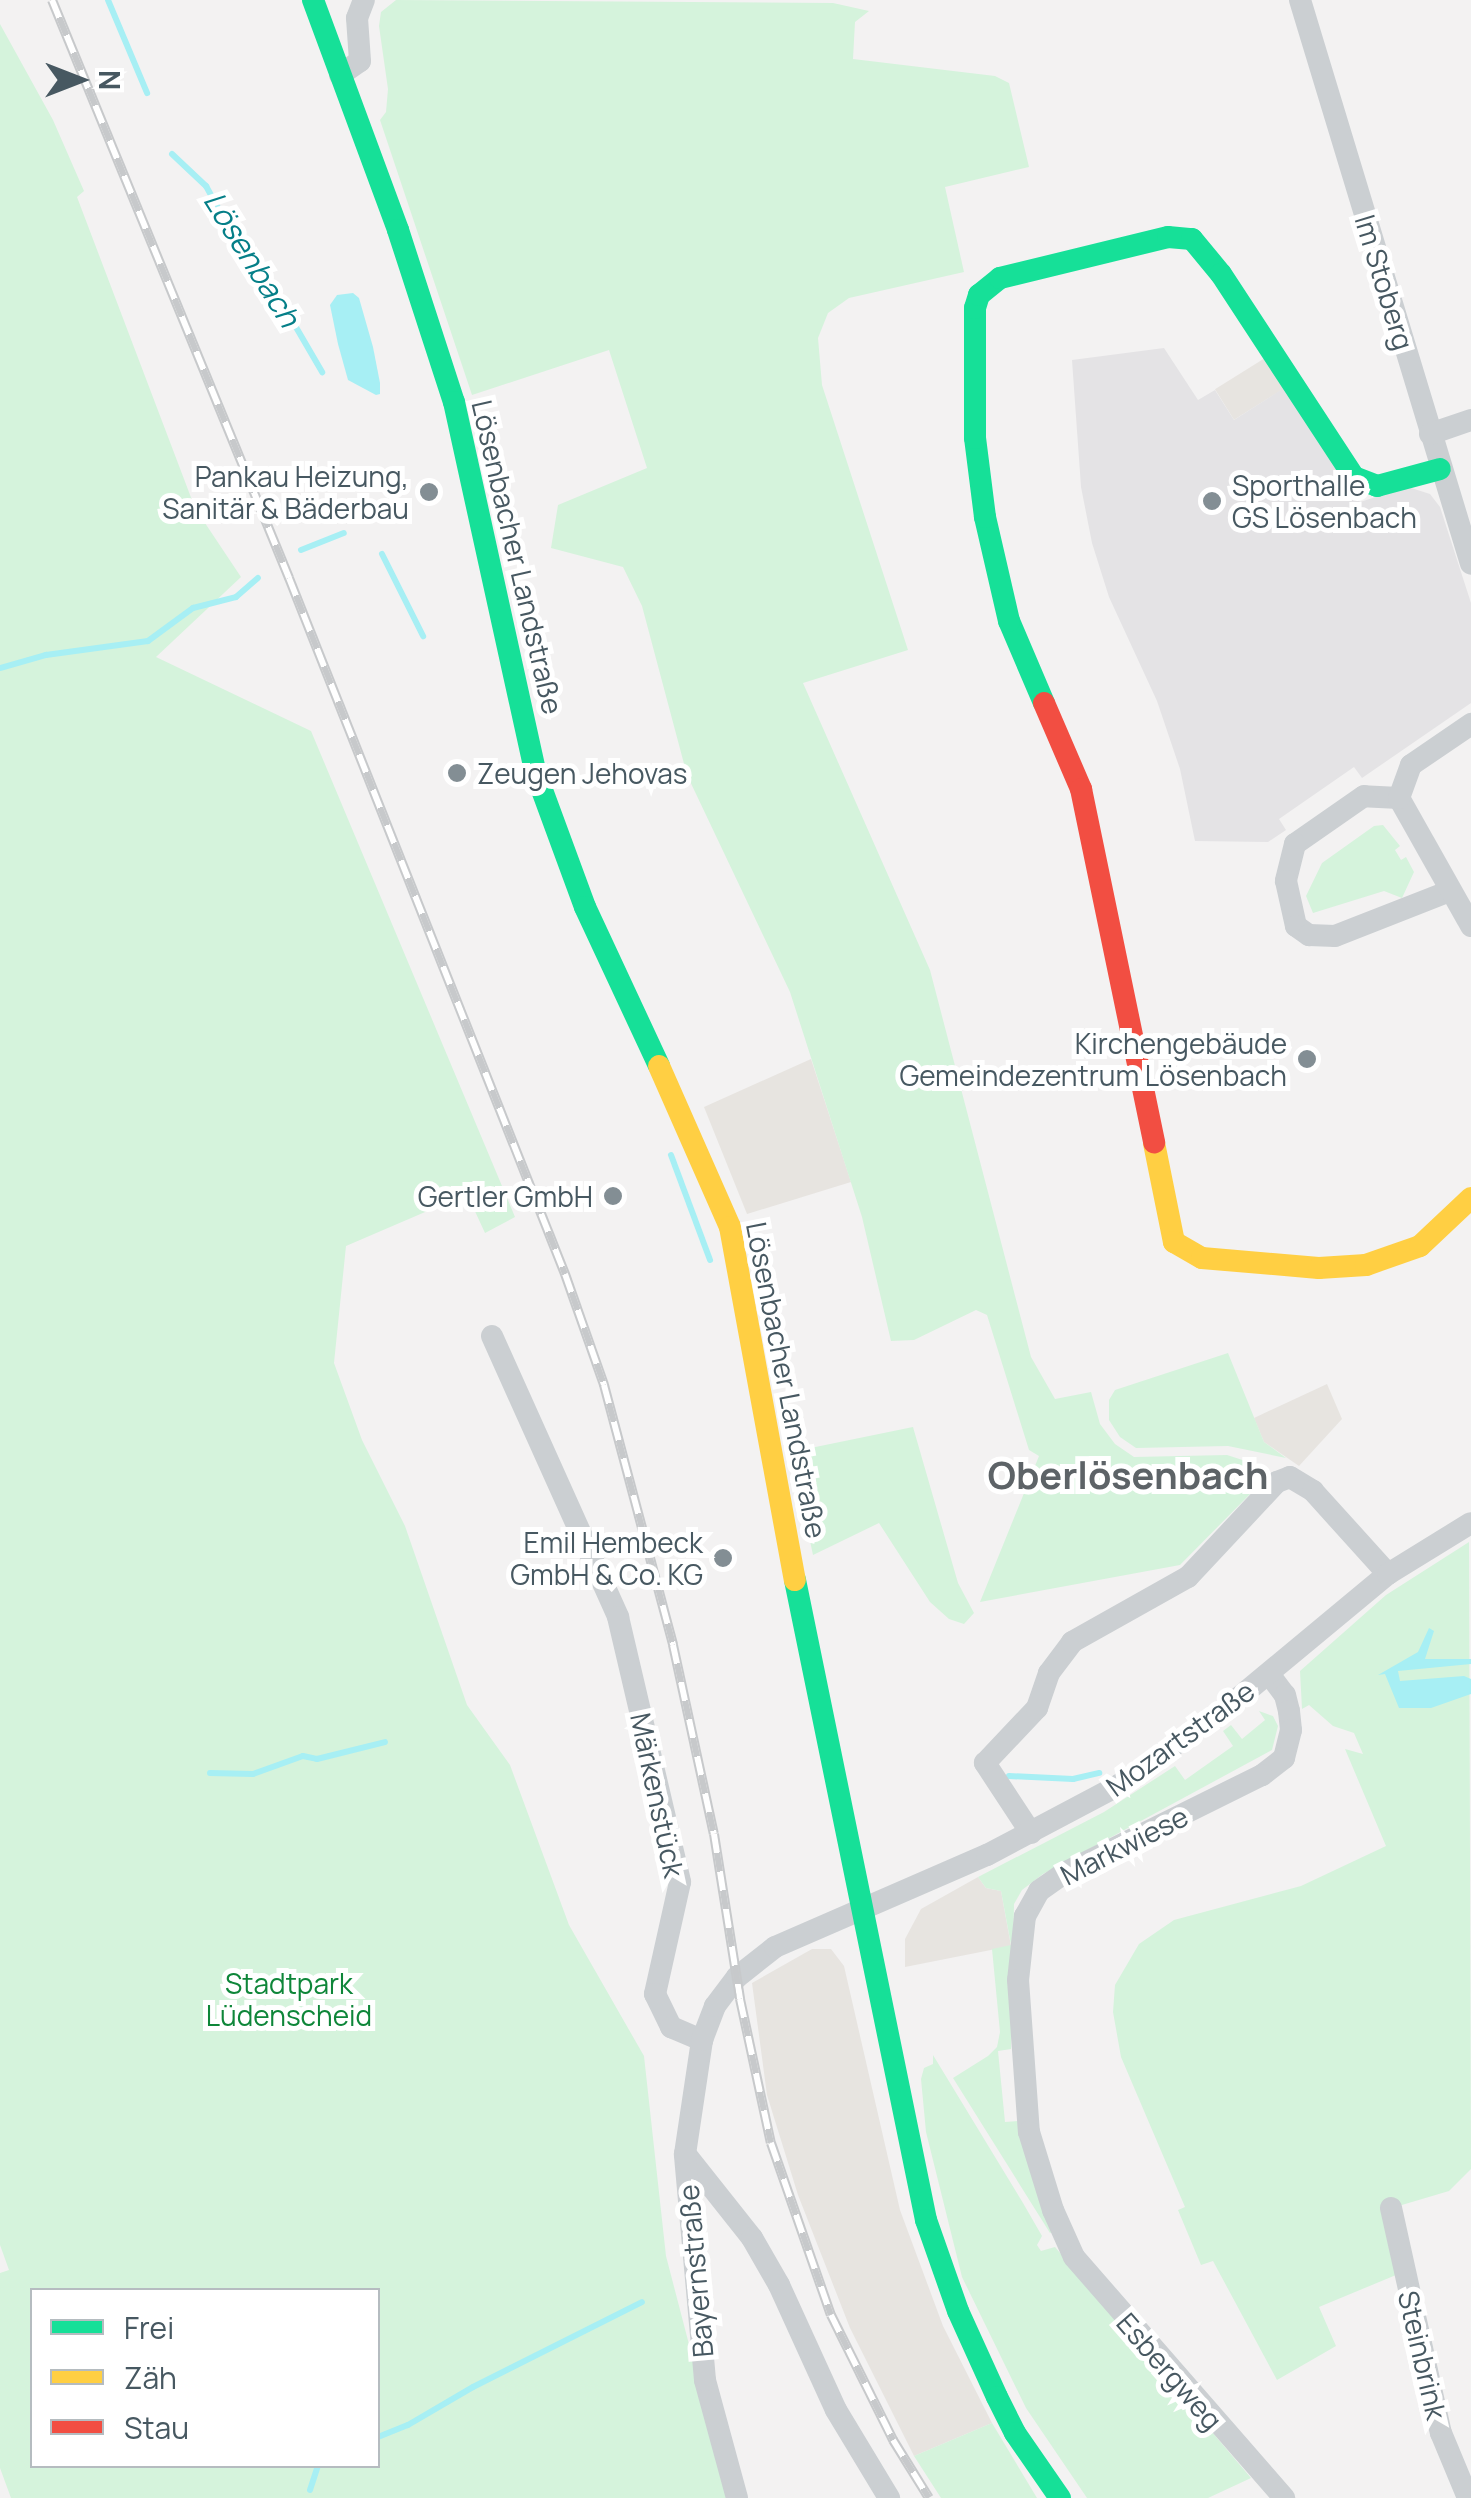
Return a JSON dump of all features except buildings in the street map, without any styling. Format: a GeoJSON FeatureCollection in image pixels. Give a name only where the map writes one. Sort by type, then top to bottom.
{"type":"FeatureCollection","features":[{"type":"Feature","properties":{"kind":"main road","name":"Lösenbacher Landstraße"},"geometry":{"type":"LineString","coordinates":[[313,0],[392,215],[454,402],[536,771],[585,906],[699,1150],[730,1227],[914,2178],[947,2284],[1015,2434],[1060,2498]]}},
{"type":"Feature","properties":{"kind":"main road"},"geometry":{"type":"LineString","coordinates":[[1440,469],[1377,486],[1354,477],[1210,258],[1192,239],[1168,237],[1000,278],[978,295],[975,438],[991,549],[1023,658],[1081,790],[1174,1242],[1202,1258],[1320,1268],[1366,1265],[1420,1246],[1471,1198]]}},
{"type":"Feature","properties":{"kind":"street"},"geometry":{"type":"LineString","coordinates":[[340,75],[360,61],[358,18],[364,0]]}},
{"type":"Feature","properties":{"kind":"street","name":"Im Stoberg"},"geometry":{"type":"LineString","coordinates":[[1300,0],[1471,564]]}},
{"type":"Feature","properties":{"kind":"street"},"geometry":{"type":"LineString","coordinates":[[1430,434],[1471,420]]}},
{"type":"Feature","properties":{"kind":"street"},"geometry":{"type":"LineString","coordinates":[[1471,724],[1411,765],[1399,798],[1471,926]]}},
{"type":"Feature","properties":{"kind":"street"},"geometry":{"type":"LineString","coordinates":[[1399,798],[1364,796],[1296,844],[1286,882],[1296,926],[1308,935],[1335,936],[1450,891]]}},
{"type":"Feature","properties":{"kind":"street","name":"Märkenstück"},"geometry":{"type":"LineString","coordinates":[[492,1336],[618,1617],[680,1882],[655,1994],[671,2027],[702,2040]]}},
{"type":"Feature","properties":{"kind":"street"},"geometry":{"type":"LineString","coordinates":[[1031,1833],[984,1763],[1037,1708],[1049,1673],[1072,1642],[1188,1577],[1277,1482],[1290,1477],[1313,1491],[1388,1574]]}},
{"type":"Feature","properties":{"kind":"street","name":"Mozartstraße"},"geometry":{"type":"LineString","coordinates":[[860,1906],[1031,1833],[1119,1785],[1269,1674],[1388,1574],[1471,1524]]}},
{"type":"Feature","properties":{"kind":"street","name":"Markwiese"},"geometry":{"type":"LineString","coordinates":[[1066,2236],[1029,2132],[1022,2084],[1018,1980],[1025,1916],[1039,1891],[1063,1874],[1277,1765],[1288,1748],[1290,1721],[1284,1695],[1269,1674]]}},
{"type":"Feature","properties":{"kind":"street"},"geometry":{"type":"LineString","coordinates":[[702,2040],[715,2006],[760,1955],[860,1906]]}},
{"type":"Feature","properties":{"kind":"street","name":"Bayernstraße"},"geometry":{"type":"LineString","coordinates":[[702,2040],[685,2154],[704,2380],[737,2498]]}},
{"type":"Feature","properties":{"kind":"street"},"geometry":{"type":"LineString","coordinates":[[685,2154],[752,2238],[779,2285],[836,2410],[889,2498]]}},
{"type":"Feature","properties":{"kind":"street","name":"Steinbrink"},"geometry":{"type":"LineString","coordinates":[[1391,2208],[1441,2433],[1468,2498]]}},
{"type":"Feature","properties":{"kind":"street","name":"Esbergweg"},"geometry":{"type":"LineString","coordinates":[[1066,2236],[1091,2278],[1284,2498]]}},
{"type":"Feature","properties":{"kind":"shaded area"},"geometry":{"type":"Polygon","coordinates":[[[1164,348],[1198,400],[1215,390],[1234,420],[1284,388],[1360,502],[1408,487],[1430,494],[1440,507],[1471,603],[1471,703],[1362,778],[1354,767],[1279,819],[1286,830],[1268,842],[1195,841],[1180,769],[1157,701],[1109,597],[1092,543],[1081,487],[1072,360],[1164,348]]]}},
{"type":"Feature","properties":{"kind":"shaded area"},"geometry":{"type":"Polygon","coordinates":[[[1265,358],[1284,389],[1234,420],[1215,389],[1265,358]]]}},
{"type":"Feature","properties":{"kind":"shaded area"},"geometry":{"type":"Polygon","coordinates":[[[811,1059],[851,1182],[747,1214],[704,1107],[811,1059]]]}},
{"type":"Feature","properties":{"kind":"shaded area"},"geometry":{"type":"Polygon","coordinates":[[[1327,1384],[1342,1419],[1299,1466],[1264,1442],[1254,1418],[1327,1384]]]}},
{"type":"Feature","properties":{"kind":"shaded area"},"geometry":{"type":"Polygon","coordinates":[[[978,1877],[986,1888],[1001,1891],[1011,1946],[905,1967],[905,1939],[921,1909],[978,1877]]]}},
{"type":"Feature","properties":{"kind":"shaded area"},"geometry":{"type":"Polygon","coordinates":[[[812,1949],[831,1949],[844,1966],[900,2210],[943,2326],[992,2423],[914,2456],[850,2328],[798,2195],[767,2095],[752,1983],[812,1949]]]}},
{"type":"Feature","properties":{"kind":"green space"},"geometry":{"type":"Polygon","coordinates":[[[396,0],[833,3],[869,11],[855,22],[853,59],[995,76],[1009,83],[1029,167],[945,187],[964,272],[849,298],[828,313],[818,338],[822,385],[908,650],[803,683],[930,970],[1031,1357],[1055,1399],[1091,1392],[1100,1424],[1115,1444],[1134,1457],[1227,1455],[1255,1464],[1261,1476],[1255,1489],[1180,1565],[980,1602],[1039,1456],[1029,1450],[987,1315],[976,1310],[914,1340],[891,1341],[862,1217],[790,992],[687,775],[642,606],[623,567],[551,548],[558,505],[647,468],[609,350],[472,395],[380,120],[386,112],[388,89],[379,26],[381,12],[396,0]]]}},
{"type":"Feature","properties":{"kind":"green space","name":"Stadtpark Lüdenscheid"},"geometry":{"type":"Polygon","coordinates":[[[0,24],[53,120],[84,191],[77,197],[195,508],[241,577],[156,657],[311,731],[515,1217],[485,1233],[467,1194],[346,1246],[334,1363],[362,1440],[405,1526],[467,1705],[510,1765],[569,1925],[644,2056],[666,2256],[729,2498],[11,2498],[0,2468],[0,2273],[9,2270],[0,2245],[0,24]]]}},
{"type":"Feature","properties":{"kind":"green space"},"geometry":{"type":"Polygon","coordinates":[[[1383,825],[1400,846],[1395,850],[1401,860],[1406,857],[1414,872],[1402,898],[1384,891],[1313,913],[1306,896],[1322,863],[1374,826],[1383,825]]]}},
{"type":"Feature","properties":{"kind":"green space"},"geometry":{"type":"Polygon","coordinates":[[[1228,1353],[1264,1442],[1286,1458],[1228,1446],[1136,1448],[1120,1437],[1109,1420],[1109,1400],[1115,1390],[1228,1353]]]}},
{"type":"Feature","properties":{"kind":"green space"},"geometry":{"type":"Polygon","coordinates":[[[913,1427],[958,1583],[974,1613],[964,1624],[949,1619],[930,1602],[879,1523],[813,1555],[791,1452],[913,1427]]]}},
{"type":"Feature","properties":{"kind":"green space"},"geometry":{"type":"Polygon","coordinates":[[[1469,1542],[1471,2169],[1449,2191],[1385,2210],[1396,2275],[1319,2307],[1336,2346],[1277,2380],[1213,2261],[1201,2265],[1178,2210],[1185,2207],[1121,2057],[1113,2012],[1115,1985],[1139,1944],[1174,1920],[1301,1886],[1386,1846],[1345,1749],[1363,1754],[1354,1733],[1333,1726],[1309,1705],[1302,1709],[1300,1671],[1386,1595],[1469,1542]]]}},
{"type":"Feature","properties":{"kind":"green space"},"geometry":{"type":"Polygon","coordinates":[[[1259,1711],[1273,1716],[1278,1726],[1272,1750],[1043,1874],[1022,1890],[1014,1904],[1011,2049],[998,2051],[1005,2122],[1019,2121],[1056,2230],[1050,2233],[953,2078],[997,2047],[1000,2032],[992,1949],[1011,1945],[1001,1891],[986,1888],[978,1877],[1104,1812],[1175,1766],[1185,1780],[1233,1746],[1223,1731],[1231,1725],[1242,1739],[1265,1720],[1259,1711]]]}},
{"type":"Feature","properties":{"kind":"green space"},"geometry":{"type":"Polygon","coordinates":[[[933,2055],[1042,2236],[1037,2245],[1041,2251],[1055,2247],[1251,2478],[1208,2498],[1087,2498],[1026,2408],[962,2277],[926,2132],[921,2079],[924,2068],[933,2064],[933,2055]]]}},
{"type":"Feature","properties":{"kind":"green space"},"geometry":{"type":"Polygon","coordinates":[[[992,2423],[1037,2498],[941,2498],[914,2456],[992,2423]]]}},
{"type":"Feature","properties":{"kind":"water"},"geometry":{"type":"Polygon","coordinates":[[[353,293],[359,298],[373,347],[380,383],[380,394],[376,395],[348,380],[338,344],[330,305],[337,295],[353,293]]]}},
{"type":"Feature","properties":{"kind":"water"},"geometry":{"type":"Polygon","coordinates":[[[1429,1628],[1434,1631],[1425,1659],[1471,1659],[1471,1664],[1398,1671],[1400,1681],[1464,1676],[1471,1679],[1471,1694],[1431,1708],[1399,1708],[1385,1674],[1378,1675],[1418,1652],[1429,1628]]]}},
{"type":"Feature","properties":{"kind":"waterway","name":"Lösenbach"},"geometry":{"type":"LineString","coordinates":[[108,0],[147,93]]}},
{"type":"Feature","properties":{"kind":"waterway","name":"Lösenbach"},"geometry":{"type":"LineString","coordinates":[[172,154],[206,186],[249,264],[279,298],[322,372]]}},
{"type":"Feature","properties":{"kind":"waterway"},"geometry":{"type":"LineString","coordinates":[[301,550],[344,533]]}},
{"type":"Feature","properties":{"kind":"waterway","name":"Lösenbach"},"geometry":{"type":"LineString","coordinates":[[382,554],[423,636]]}},
{"type":"Feature","properties":{"kind":"waterway"},"geometry":{"type":"LineString","coordinates":[[0,668],[46,655],[148,641],[193,608],[236,597],[258,578]]}},
{"type":"Feature","properties":{"kind":"waterway","name":"Lösenbach"},"geometry":{"type":"LineString","coordinates":[[671,1155],[710,1260]]}},
{"type":"Feature","properties":{"kind":"waterway"},"geometry":{"type":"LineString","coordinates":[[210,1773],[253,1774],[303,1756],[317,1759],[385,1742]]}},
{"type":"Feature","properties":{"kind":"waterway"},"geometry":{"type":"LineString","coordinates":[[1009,1776],[1073,1779],[1099,1773]]}},
{"type":"Feature","properties":{"kind":"waterway"},"geometry":{"type":"LineString","coordinates":[[380,2436],[642,2302]]}},
{"type":"Feature","properties":{"kind":"waterway"},"geometry":{"type":"LineString","coordinates":[[310,2490],[317,2468]]}},
{"type":"Feature","properties":{"kind":"railway"},"geometry":{"type":"LineString","coordinates":[[52,0],[289,578],[565,1274],[604,1385],[673,1645],[714,1834],[740,1999],[771,2143],[831,2315],[893,2440],[929,2498]]}},
{"type":"Feature","properties":{"kind":"traffic: fast"},"geometry":{"type":"LineString","coordinates":[[313,0],[398,230],[454,402],[535,771],[585,907],[659,1066]]}},
{"type":"Feature","properties":{"kind":"traffic: fast"},"geometry":{"type":"LineString","coordinates":[[1044,703],[1009,621],[985,517],[975,438],[975,308],[979,295],[1000,278],[1168,237],[1192,239],[1221,274],[1354,477],[1377,486],[1440,469]]}},
{"type":"Feature","properties":{"kind":"traffic: fast"},"geometry":{"type":"LineString","coordinates":[[795,1580],[926,2220],[958,2311],[997,2397],[1015,2433],[1060,2498]]}},
{"type":"Feature","properties":{"kind":"traffic: slow"},"geometry":{"type":"LineString","coordinates":[[659,1066],[730,1227],[795,1580]]}},
{"type":"Feature","properties":{"kind":"traffic: slow"},"geometry":{"type":"LineString","coordinates":[[1154,1143],[1174,1242],[1202,1258],[1319,1268],[1366,1265],[1420,1246],[1471,1198]]}},
{"type":"Feature","properties":{"kind":"traffic: jam"},"geometry":{"type":"LineString","coordinates":[[1044,703],[1081,789],[1154,1143]]}},
{"type":"Feature","properties":{"kind":"place","name":"Pankau Heizung, Sanitär & Bäderbau"},"geometry":{"type":"Point","coordinates":[429,492]}},
{"type":"Feature","properties":{"kind":"place","name":"Sporthalle GS Lösenbach"},"geometry":{"type":"Point","coordinates":[1212,501]}},
{"type":"Feature","properties":{"kind":"place","name":"Zeugen Jehovas"},"geometry":{"type":"Point","coordinates":[457,773]}},
{"type":"Feature","properties":{"kind":"place","name":"Kirchengebäude Gemeindezentrum Lösenbach"},"geometry":{"type":"Point","coordinates":[1307,1059]}},
{"type":"Feature","properties":{"kind":"place","name":"Gertler GmbH"},"geometry":{"type":"Point","coordinates":[613,1196]}},
{"type":"Feature","properties":{"kind":"place","name":"Emil Hembeck GmbH & Co. KG"},"geometry":{"type":"Point","coordinates":[723,1558]}},
{"type":"Feature","properties":{"kind":"district","name":"Oberlösenbach"},"geometry":{"type":"Point","coordinates":[1128,1475]}}]}
